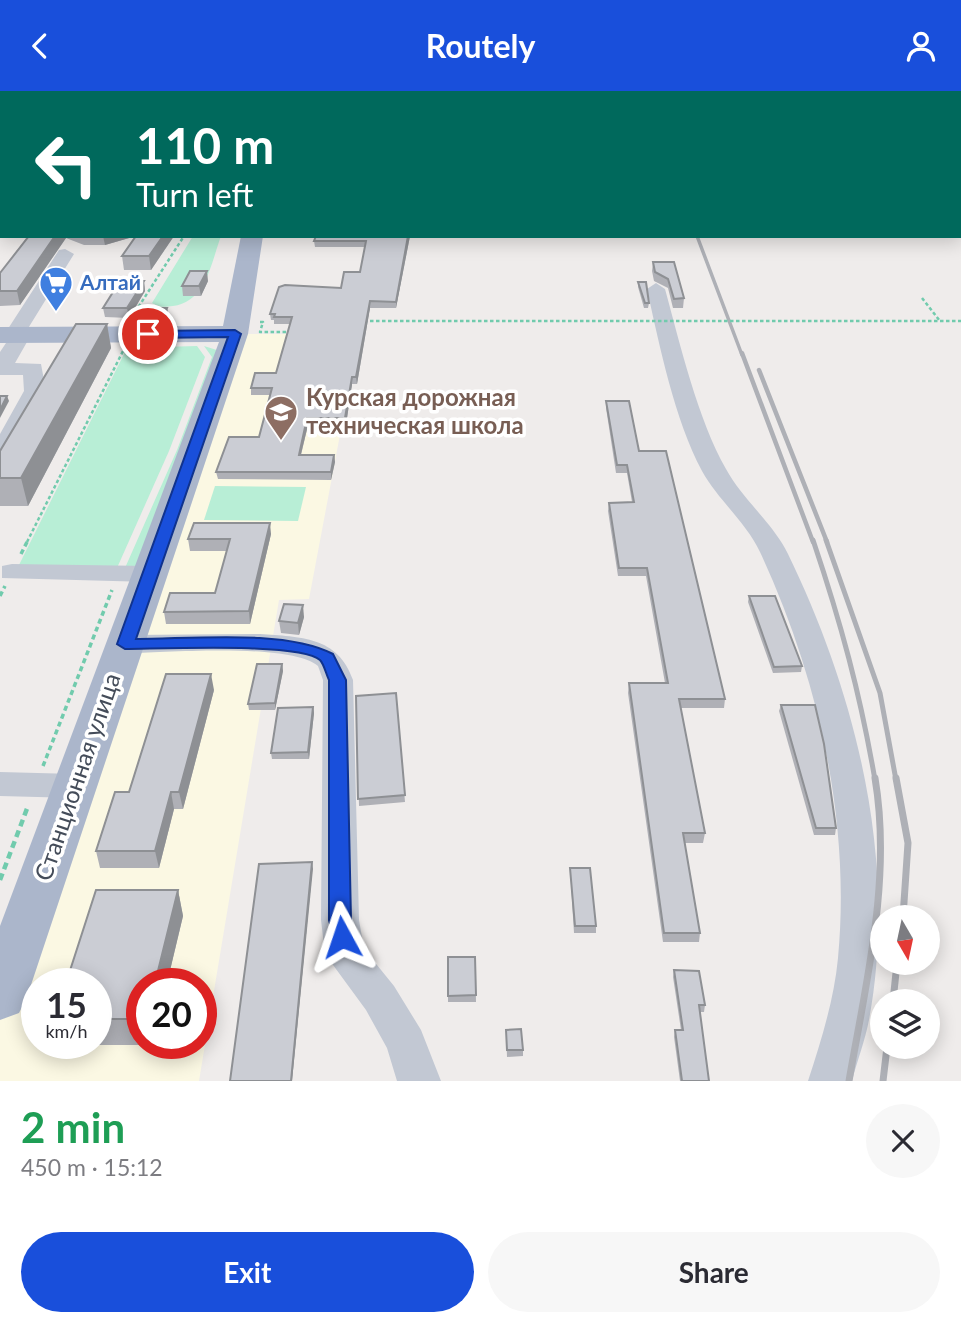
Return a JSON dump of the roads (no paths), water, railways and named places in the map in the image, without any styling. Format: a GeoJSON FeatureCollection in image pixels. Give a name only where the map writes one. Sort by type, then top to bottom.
{"type":"FeatureCollection","features":[{"type":"Feature","properties":{"kind":"main road","name":"Станционная улица"},"geometry":{"type":"LineString","coordinates":[[0,997],[125,644],[134,573],[236,328],[252,238]]}},
{"type":"Feature","properties":{"kind":"main road"},"geometry":{"type":"LineString","coordinates":[[12,335],[236,328]]}},
{"type":"Feature","properties":{"kind":"lane"},"geometry":{"type":"LineString","coordinates":[[0,455],[35,391],[33,369],[0,369],[12,335],[65,254]]}},
{"type":"Feature","properties":{"kind":"lane"},"geometry":{"type":"LineString","coordinates":[[656,289],[703,447],[715,472],[762,532],[787,582],[826,691],[848,768],[856,823],[859,913],[854,993],[830,1081]]}},
{"type":"Feature","properties":{"kind":"lane"},"geometry":{"type":"LineString","coordinates":[[6,584],[134,573]]}},
{"type":"Feature","properties":{"kind":"lane"},"geometry":{"type":"LineString","coordinates":[[125,644],[272,644],[313,650],[327,657],[338,680],[340,920],[345,954],[380,997],[406,1043],[419,1081]]}},
{"type":"Feature","properties":{"kind":"lane"},"geometry":{"type":"LineString","coordinates":[[0,785],[75,786]]}},
{"type":"Feature","properties":{"kind":"railway"},"geometry":{"type":"LineString","coordinates":[[698,238],[742,355]]}},
{"type":"Feature","properties":{"kind":"railway"},"geometry":{"type":"LineString","coordinates":[[742,353],[813,542]]}},
{"type":"Feature","properties":{"kind":"railway"},"geometry":{"type":"LineString","coordinates":[[759,370],[827,542]]}},
{"type":"Feature","properties":{"kind":"railway"},"geometry":{"type":"LineString","coordinates":[[813,540],[849,659],[875,780]]}},
{"type":"Feature","properties":{"kind":"railway"},"geometry":{"type":"LineString","coordinates":[[826,540],[880,693],[896,780]]}},
{"type":"Feature","properties":{"kind":"railway"},"geometry":{"type":"LineString","coordinates":[[849,1081],[879,892],[879,816],[875,778]]}},
{"type":"Feature","properties":{"kind":"railway"},"geometry":{"type":"LineString","coordinates":[[896,778],[908,843],[904,905]]}},
{"type":"Feature","properties":{"kind":"railway"},"geometry":{"type":"LineString","coordinates":[[894,989],[896,975]]}},
{"type":"Feature","properties":{"kind":"railway"},"geometry":{"type":"LineString","coordinates":[[883,1081],[886,1059]]}},
{"type":"Feature","properties":{"kind":"place","name":"Алтай"},"geometry":{"type":"Point","coordinates":[56,313]}},
{"type":"Feature","properties":{"kind":"place","name":"Курская дорожная техническая школа"},"geometry":{"type":"Point","coordinates":[281,442]}}]}
